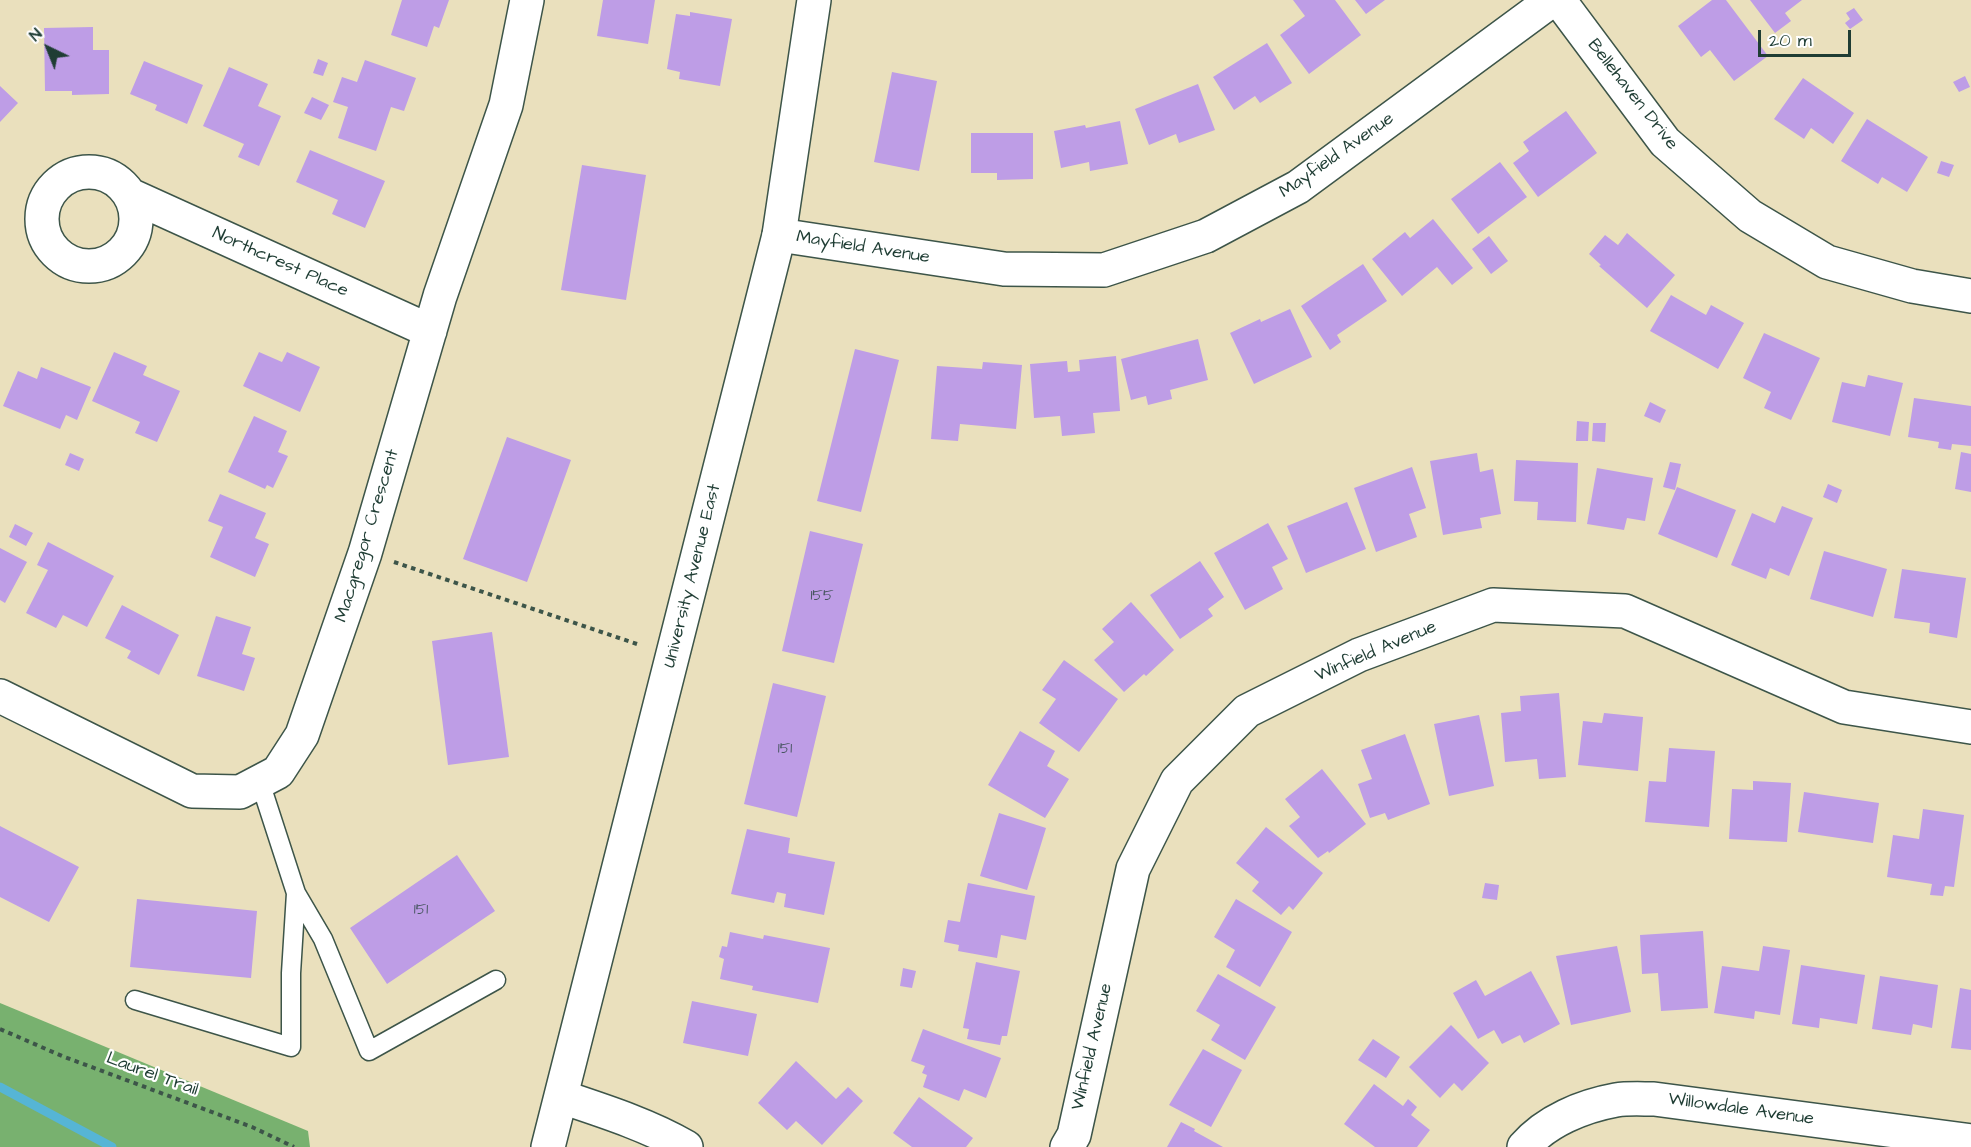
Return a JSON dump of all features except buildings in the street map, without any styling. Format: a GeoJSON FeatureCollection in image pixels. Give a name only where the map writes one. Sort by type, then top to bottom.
{"type":"FeatureCollection","features":[{"type":"Feature","properties":{"kind":"street","name":"Macgregor Crescent"},"geometry":{"type":"LineString","coordinates":[[0,696],[192,791],[240,792],[278,772],[302,735],[365,553],[430,332],[506,105],[527,0]]}},
{"type":"Feature","properties":{"kind":"street","name":"University Avenue East"},"geometry":{"type":"LineString","coordinates":[[548,1147],[779,235],[814,0]]}},
{"type":"Feature","properties":{"kind":"street","name":"Mayfield Avenue"},"geometry":{"type":"LineString","coordinates":[[779,235],[1004,269],[1104,270],[1206,236],[1298,187],[1552,0]]}},
{"type":"Feature","properties":{"kind":"street","name":"Bellehaven Drive"},"geometry":{"type":"LineString","coordinates":[[1559,0],[1665,142],[1750,216],[1827,262],[1912,286],[1971,296]]}},
{"type":"Feature","properties":{"kind":"street","name":"Northcrest Place"},"geometry":{"type":"LineString","coordinates":[[130,195],[430,332]]}},
{"type":"Feature","properties":{"kind":"street","name":"Winfield Avenue"},"geometry":{"type":"LineString","coordinates":[[1067,1147],[1074,1135],[1133,869],[1177,781],[1247,711],[1359,655],[1493,605],[1625,611],[1844,707],[1971,727]]}},
{"type":"Feature","properties":{"kind":"street"},"geometry":{"type":"LineString","coordinates":[[562,1097],[617,1116],[673,1139],[686,1147]]}},
{"type":"Feature","properties":{"kind":"street","name":"Willowdale Avenue"},"geometry":{"type":"LineString","coordinates":[[1524,1147],[1531,1138],[1570,1113],[1616,1100],[1654,1098],[1897,1139],[1971,1141]]}},
{"type":"Feature","properties":{"kind":"lane"},"geometry":{"type":"LineString","coordinates":[[260,782],[296,893],[323,939],[369,1051],[496,980]]}},
{"type":"Feature","properties":{"kind":"lane"},"geometry":{"type":"LineString","coordinates":[[135,1000],[291,1047],[291,973],[296,893]]}},
{"type":"Feature","properties":{"kind":"path"},"geometry":{"type":"LineString","coordinates":[[365,553],[637,644]]}},
{"type":"Feature","properties":{"kind":"path","name":"Laurel Trail"},"geometry":{"type":"LineString","coordinates":[[0,1029],[62,1056],[252,1127],[294,1147]]}},
{"type":"Feature","properties":{"kind":"green space"},"geometry":{"type":"Polygon","coordinates":[[[0,1003],[308,1131],[310,1147],[0,1147],[0,1003]]]}},
{"type":"Feature","properties":{"kind":"waterway"},"geometry":{"type":"LineString","coordinates":[[0,1087],[112,1147]]}}]}
